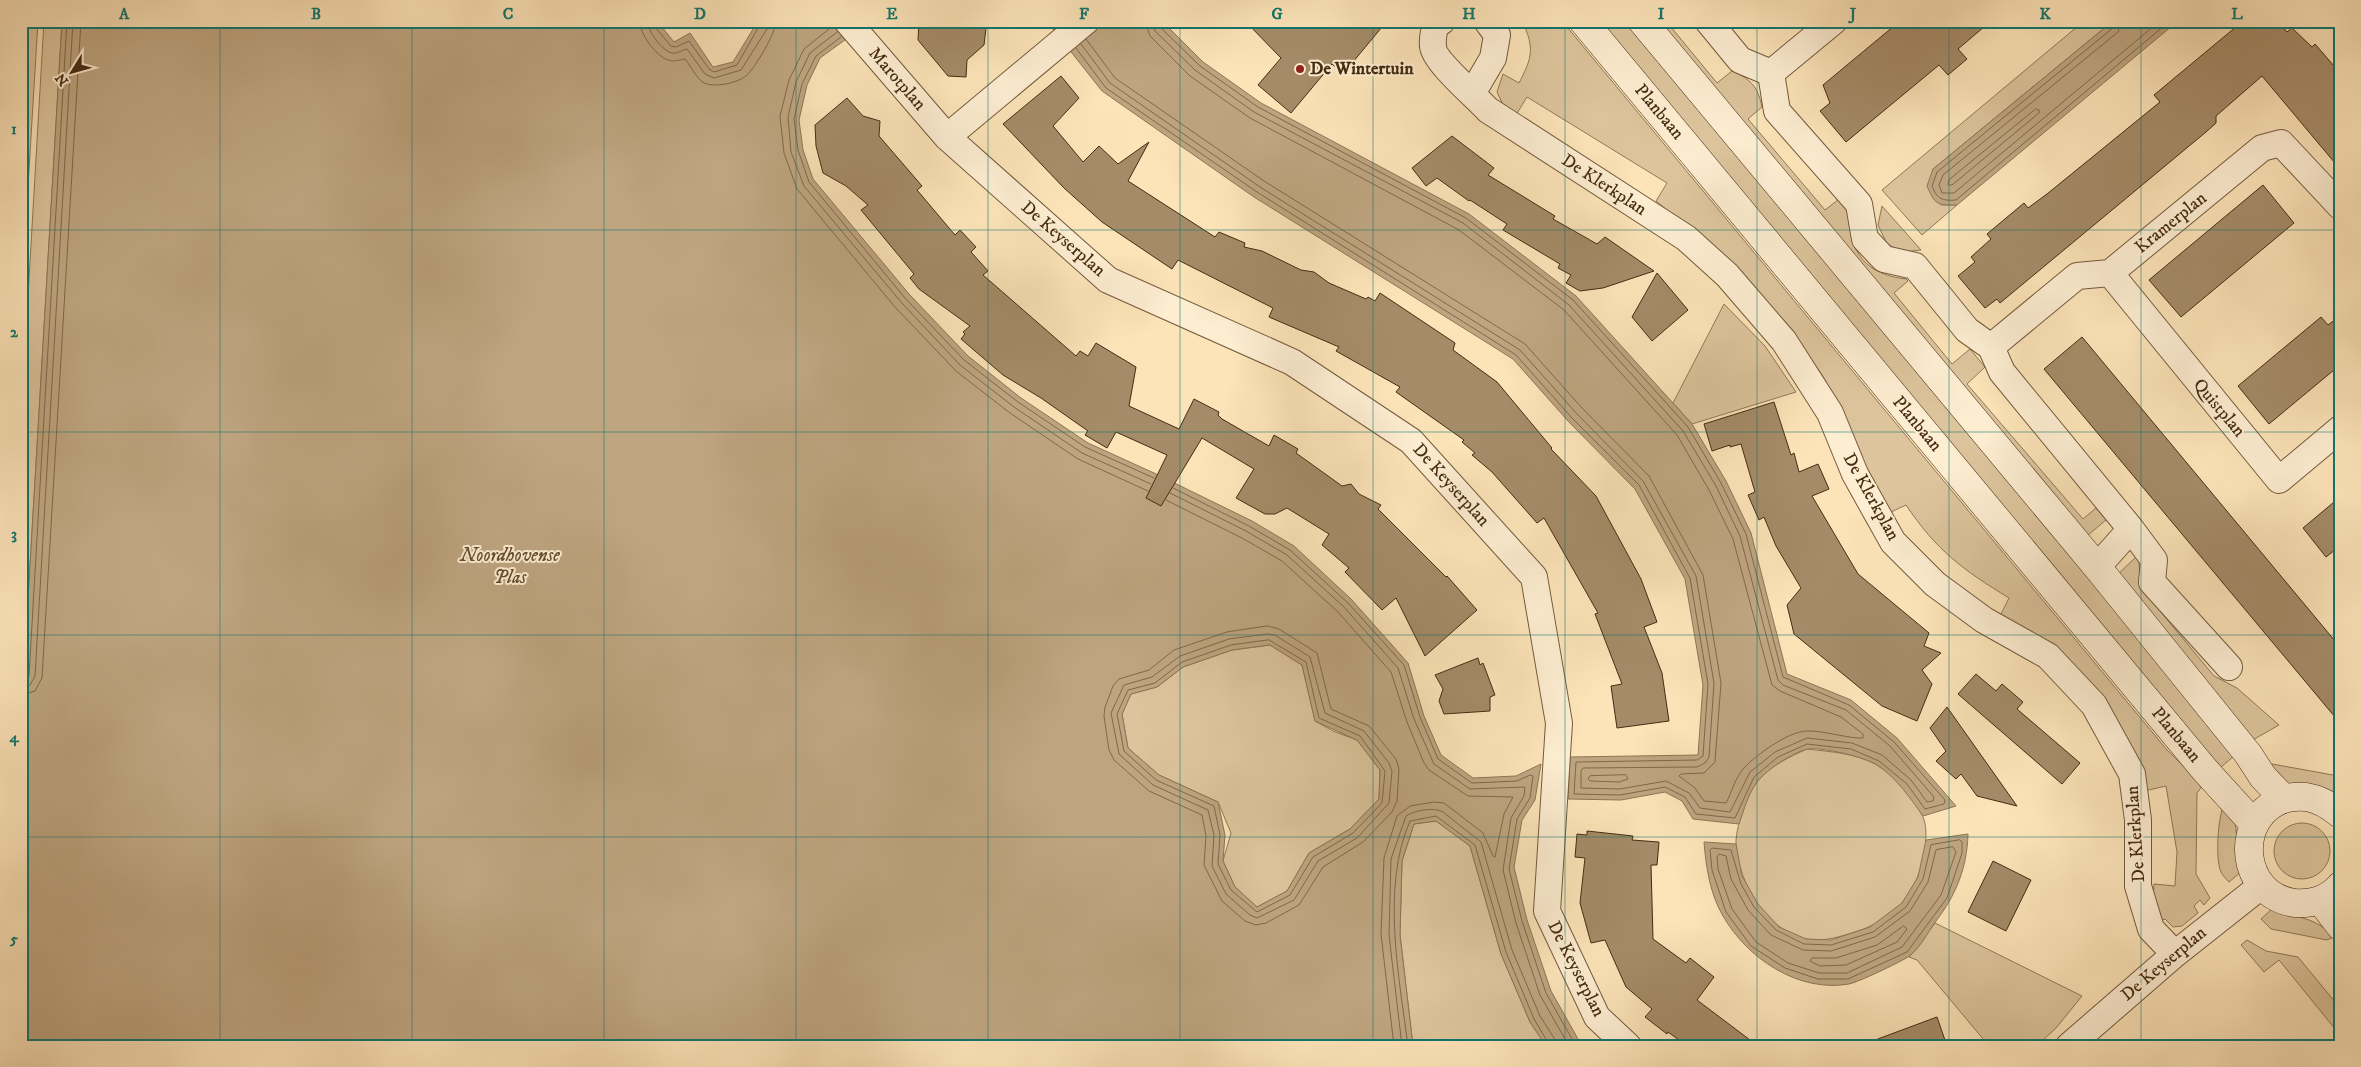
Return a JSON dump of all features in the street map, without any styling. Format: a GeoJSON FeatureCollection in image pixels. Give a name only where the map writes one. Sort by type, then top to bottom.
{"type":"FeatureCollection","features":[{"type":"Feature","properties":{"kind":"street","name":"Marotplan"},"geometry":{"type":"LineString","coordinates":[[847,21],[947,137]]}},
{"type":"Feature","properties":{"kind":"street"},"geometry":{"type":"LineString","coordinates":[[947,137],[1086,21]]}},
{"type":"Feature","properties":{"kind":"street","name":"De Klerkplan"},"geometry":{"type":"LineString","coordinates":[[1442,21],[1435,26],[1432,47],[1441,64],[1473,92],[1488,110],[1686,238],[1727,275],[1784,341],[1830,413],[1855,474],[1893,542],[1935,584],[1984,620],[2048,656],[2094,705],[2132,774],[2138,820],[2138,886],[2151,929],[2175,954]]}},
{"type":"Feature","properties":{"kind":"street"},"geometry":{"type":"LineString","coordinates":[[1473,92],[1493,58],[1497,35],[1487,21]]}},
{"type":"Feature","properties":{"kind":"street","name":"Planbaan"},"geometry":{"type":"LineString","coordinates":[[1583,21],[2204,769],[2254,824]]}},
{"type":"Feature","properties":{"kind":"street"},"geometry":{"type":"LineString","coordinates":[[1642,21],[2097,567],[2248,754],[2263,777],[2284,799]]}},
{"type":"Feature","properties":{"kind":"street"},"geometry":{"type":"LineString","coordinates":[[1708,21],[1740,60],[1771,73]]}},
{"type":"Feature","properties":{"kind":"street"},"geometry":{"type":"LineString","coordinates":[[1771,73],[1834,21]]}},
{"type":"Feature","properties":{"kind":"street"},"geometry":{"type":"LineString","coordinates":[[1771,73],[1777,111],[1859,204],[1865,238],[1884,259],[1915,266],[1966,330],[1991,347],[2002,372],[2154,560],[2152,582],[2229,667]]}},
{"type":"Feature","properties":{"kind":"street","name":"De Keyserplan"},"geometry":{"type":"LineString","coordinates":[[947,137],[1108,280],[1292,362],[1411,441],[1534,577],[1559,723],[1546,911],[1597,1017],[1628,1046]]}},
{"type":"Feature","properties":{"kind":"street","name":"Kramerplan"},"geometry":{"type":"LineString","coordinates":[[2110,273],[2262,148],[2281,143],[2340,206]]}},
{"type":"Feature","properties":{"kind":"street"},"geometry":{"type":"LineString","coordinates":[[1991,347],[2077,276],[2110,273]]}},
{"type":"Feature","properties":{"kind":"street","name":"Quistplan"},"geometry":{"type":"LineString","coordinates":[[2110,273],[2279,480],[2340,428]]}},
{"type":"Feature","properties":{"kind":"street"},"geometry":{"type":"LineString","coordinates":[[2097,567],[2131,530]]}},
{"type":"Feature","properties":{"kind":"street"},"geometry":{"type":"LineString","coordinates":[[2340,814],[2326,803],[2306,797],[2284,799],[2267,809],[2254,824],[2248,845],[2250,867],[2261,886],[2273,896],[2288,902],[2304,903],[2330,893],[2340,926]]}},
{"type":"Feature","properties":{"kind":"street","name":"De Keyserplan"},"geometry":{"type":"LineString","coordinates":[[2069,1046],[2175,954],[2261,886]]}},
{"type":"Feature","properties":{"kind":"shaded area"},"geometry":{"type":"Polygon","coordinates":[[[21,21],[38,21],[21,302],[21,21]]]}},
{"type":"Feature","properties":{"kind":"shaded area"},"geometry":{"type":"Polygon","coordinates":[[[44,21],[62,21],[21,719],[21,417],[44,21]]]}},
{"type":"Feature","properties":{"kind":"shaded area"},"geometry":{"type":"Polygon","coordinates":[[[1522,21],[1562,21],[2167,750],[2203,785],[2197,793],[2196,874],[2210,898],[2204,905],[2200,900],[2194,906],[2198,913],[2182,926],[2173,927],[2165,919],[2159,921],[2153,903],[2154,884],[2175,886],[2177,852],[2166,786],[2144,791],[2133,754],[1999,618],[2009,598],[1951,558],[1928,535],[1906,505],[1887,514],[1824,378],[1789,326],[1731,262],[1656,201],[1667,183],[1527,97],[1516,115],[1504,107],[1497,92],[1503,74],[1519,83],[1529,60],[1529,39],[1522,21]]]}},
{"type":"Feature","properties":{"kind":"shaded area"},"geometry":{"type":"Polygon","coordinates":[[[1594,21],[1624,21],[2216,729],[2234,756],[2220,768],[1594,21]]]}},
{"type":"Feature","properties":{"kind":"shaded area"},"geometry":{"type":"Polygon","coordinates":[[[1652,21],[1666,21],[1717,83],[1732,71],[1744,77],[1753,85],[1762,107],[1748,119],[1825,210],[1839,199],[1851,213],[1852,239],[1862,259],[1870,267],[1880,272],[1908,281],[1894,293],[1952,364],[1970,349],[1985,367],[1967,384],[2083,519],[2096,508],[2106,520],[2087,536],[1652,21]]]}},
{"type":"Feature","properties":{"kind":"shaded area"},"geometry":{"type":"Polygon","coordinates":[[[2084,21],[2113,21],[1933,169],[1941,205],[1957,205],[1922,235],[1882,190],[2084,21]]]}},
{"type":"Feature","properties":{"kind":"shaded area"},"geometry":{"type":"Polygon","coordinates":[[[1882,206],[1921,250],[1903,252],[1887,244],[1878,225],[1882,206]]]}},
{"type":"Feature","properties":{"kind":"shaded area"},"geometry":{"type":"Polygon","coordinates":[[[1724,304],[1765,346],[1796,392],[1692,424],[1673,403],[1724,304]]]}},
{"type":"Feature","properties":{"kind":"shaded area"},"geometry":{"type":"Polygon","coordinates":[[[2136,557],[2139,560],[2140,587],[2214,676],[2237,688],[2279,725],[2251,741],[2116,576],[2136,557]]]}},
{"type":"Feature","properties":{"kind":"shaded area"},"geometry":{"type":"Polygon","coordinates":[[[1270,645],[1302,665],[1315,721],[1333,731],[1357,740],[1380,770],[1379,799],[1350,829],[1309,853],[1287,891],[1257,907],[1235,887],[1223,861],[1231,833],[1218,802],[1159,775],[1128,748],[1122,714],[1131,694],[1157,687],[1183,667],[1232,650],[1270,645]]]}},
{"type":"Feature","properties":{"kind":"shaded area"},"geometry":{"type":"Polygon","coordinates":[[[1807,749],[1852,755],[1869,761],[1883,769],[1903,787],[1914,801],[1925,822],[1926,830],[1925,850],[1920,869],[1905,899],[1897,908],[1880,921],[1855,932],[1843,936],[1813,940],[1792,934],[1767,916],[1749,889],[1738,860],[1736,845],[1737,830],[1742,812],[1753,787],[1762,776],[1774,767],[1807,749]]]}},
{"type":"Feature","properties":{"kind":"shaded area"},"geometry":{"type":"Polygon","coordinates":[[[2272,764],[2333,775],[2340,780],[2340,788],[2334,793],[2289,784],[2266,767],[2272,764]]]}},
{"type":"Feature","properties":{"kind":"shaded area"},"geometry":{"type":"Polygon","coordinates":[[[2224,804],[2235,822],[2241,872],[2229,882],[2221,872],[2218,858],[2219,828],[2224,804]]]}},
{"type":"Feature","properties":{"kind":"shaded area"},"geometry":{"type":"Polygon","coordinates":[[[1436,821],[1470,846],[1501,954],[1530,1022],[1546,1046],[1413,1046],[1400,935],[1402,861],[1414,824],[1436,821]]]}},
{"type":"Feature","properties":{"kind":"shaded area"},"geometry":{"type":"Polygon","coordinates":[[[2302,823],[2313,825],[2322,831],[2328,840],[2330,851],[2328,862],[2322,871],[2313,877],[2302,879],[2291,877],[2282,871],[2276,862],[2274,851],[2276,840],[2282,831],[2291,825],[2302,823]]]}},
{"type":"Feature","properties":{"kind":"shaded area"},"geometry":{"type":"Polygon","coordinates":[[[2272,909],[2320,925],[2334,937],[2327,940],[2271,929],[2261,919],[2272,909]]]}},
{"type":"Feature","properties":{"kind":"shaded area"},"geometry":{"type":"Polygon","coordinates":[[[1935,923],[2082,996],[2057,1027],[2037,1046],[1989,1046],[1917,960],[1909,957],[1935,923]]]}},
{"type":"Feature","properties":{"kind":"shaded area"},"geometry":{"type":"Polygon","coordinates":[[[2247,940],[2266,951],[2298,957],[2340,1008],[2340,1035],[2279,960],[2264,972],[2241,945],[2247,940]]]}},
{"type":"Feature","properties":{"kind":"water","name":"Noordhovense Plas"},"geometry":{"type":"Polygon","coordinates":[[[62,21],[657,21],[674,42],[690,33],[713,67],[733,62],[758,21],[871,21],[820,58],[807,85],[799,120],[803,150],[813,179],[909,294],[968,356],[1021,398],[1088,443],[1252,521],[1294,546],[1351,599],[1408,663],[1424,716],[1441,755],[1473,778],[1516,776],[1541,764],[1535,800],[1522,820],[1514,867],[1527,920],[1551,991],[1582,1046],[1546,1046],[1530,1022],[1501,954],[1470,846],[1436,821],[1414,824],[1402,861],[1400,935],[1413,1046],[21,1046],[21,719],[62,21]],[[1270,645],[1232,650],[1183,667],[1157,687],[1131,694],[1122,714],[1128,748],[1159,775],[1218,802],[1225,835],[1223,861],[1235,887],[1257,907],[1287,891],[1309,853],[1350,829],[1379,799],[1380,770],[1357,740],[1315,721],[1302,665],[1270,645]]]}},
{"type":"Feature","properties":{"kind":"water"},"geometry":{"type":"Polygon","coordinates":[[[1043,21],[1162,21],[1203,62],[1261,103],[1469,214],[1576,296],[1692,424],[1726,481],[1751,533],[1787,674],[1851,700],[1897,738],[1956,806],[1923,816],[1897,782],[1877,765],[1854,756],[1814,749],[1808,749],[1788,757],[1773,767],[1757,782],[1751,792],[1739,824],[1693,819],[1682,801],[1665,792],[1621,800],[1568,799],[1570,757],[1698,755],[1703,685],[1685,579],[1635,489],[1568,421],[1513,359],[1254,197],[1102,91],[1053,29],[1043,21]]]}},
{"type":"Feature","properties":{"kind":"water"},"geometry":{"type":"Polygon","coordinates":[[[2113,21],[2178,21],[1957,205],[1938,203],[1932,197],[1927,186],[1933,169],[2113,21]]]}},
{"type":"Feature","properties":{"kind":"water"},"geometry":{"type":"Polygon","coordinates":[[[1968,834],[1963,870],[1955,891],[1916,950],[1903,960],[1861,980],[1849,984],[1830,985],[1811,983],[1793,978],[1776,969],[1746,946],[1723,916],[1715,899],[1707,871],[1704,842],[1736,844],[1742,876],[1758,904],[1779,927],[1806,939],[1831,940],[1870,927],[1902,903],[1918,877],[1926,840],[1968,834]]]}},
{"type":"Feature","properties":{"kind":"building"},"geometry":{"type":"Polygon","coordinates":[[[940,21],[964,21],[968,26],[986,28],[984,45],[967,60],[966,77],[948,76],[918,40],[919,22],[937,23],[940,21]]]}},
{"type":"Feature","properties":{"kind":"building","name":"De Wintertuin"},"geometry":{"type":"Polygon","coordinates":[[[1245,21],[1387,21],[1343,74],[1332,64],[1291,113],[1258,85],[1281,58],[1245,21]]]}},
{"type":"Feature","properties":{"kind":"building"},"geometry":{"type":"Polygon","coordinates":[[[1900,21],[1991,21],[1958,49],[1967,59],[1948,75],[1939,65],[1846,142],[1820,111],[1830,103],[1823,85],[1900,21]]]}},
{"type":"Feature","properties":{"kind":"building"},"geometry":{"type":"Polygon","coordinates":[[[2243,21],[2278,21],[2287,32],[2292,28],[2312,47],[2315,44],[2340,73],[2340,169],[2262,76],[2216,116],[2216,123],[2206,132],[2000,303],[1997,299],[1985,308],[1958,276],[1975,262],[1971,257],[1991,239],[1987,234],[2024,203],[2028,208],[2047,194],[2160,102],[2154,95],[2243,21]]]}},
{"type":"Feature","properties":{"kind":"building"},"geometry":{"type":"Polygon","coordinates":[[[1061,76],[1079,98],[1053,126],[1083,162],[1099,146],[1118,164],[1149,142],[1128,181],[1215,237],[1219,232],[1245,243],[1244,247],[1262,251],[1301,270],[1314,272],[1329,283],[1366,299],[1368,297],[1375,301],[1380,293],[1455,343],[1453,350],[1497,382],[1551,449],[1596,496],[1641,579],[1657,622],[1644,627],[1662,673],[1669,721],[1617,728],[1611,686],[1622,684],[1595,614],[1598,613],[1544,518],[1537,523],[1492,472],[1472,455],[1475,453],[1462,442],[1464,440],[1396,392],[1400,387],[1336,351],[1339,347],[1269,317],[1273,308],[1178,260],[1172,269],[1102,222],[1064,188],[1003,124],[1061,76]]]}},
{"type":"Feature","properties":{"kind":"building"},"geometry":{"type":"Polygon","coordinates":[[[847,98],[863,116],[880,121],[879,136],[922,186],[917,190],[955,235],[960,230],[976,247],[971,252],[988,271],[983,275],[1076,356],[1080,351],[1088,356],[1096,343],[1136,367],[1129,406],[1179,429],[1194,399],[1219,412],[1218,415],[1222,419],[1269,446],[1274,435],[1298,449],[1296,453],[1342,486],[1351,484],[1359,494],[1381,505],[1378,509],[1447,576],[1477,610],[1425,656],[1396,598],[1382,610],[1345,572],[1349,568],[1322,545],[1329,534],[1287,508],[1275,514],[1265,514],[1236,498],[1254,469],[1202,438],[1161,506],[1146,498],[1167,455],[1116,432],[1107,448],[1085,435],[1088,431],[1041,398],[1003,375],[961,339],[965,334],[963,332],[970,326],[919,289],[910,278],[914,274],[861,210],[868,205],[846,186],[823,173],[816,146],[815,125],[847,98]]]}},
{"type":"Feature","properties":{"kind":"building"},"geometry":{"type":"Polygon","coordinates":[[[1452,136],[1494,168],[1488,175],[1555,216],[1553,219],[1597,244],[1605,237],[1654,271],[1603,288],[1580,291],[1566,283],[1571,275],[1558,268],[1560,264],[1503,230],[1507,224],[1469,201],[1437,178],[1426,186],[1412,168],[1452,136]]]}},
{"type":"Feature","properties":{"kind":"building"},"geometry":{"type":"Polygon","coordinates":[[[2263,185],[2294,223],[2181,317],[2149,280],[2263,185]]]}},
{"type":"Feature","properties":{"kind":"building"},"geometry":{"type":"Polygon","coordinates":[[[1657,273],[1688,310],[1652,341],[1632,317],[1657,273]]]}},
{"type":"Feature","properties":{"kind":"building"},"geometry":{"type":"Polygon","coordinates":[[[2340,316],[2340,365],[2269,424],[2238,386],[2321,317],[2328,325],[2340,316]]]}},
{"type":"Feature","properties":{"kind":"building"},"geometry":{"type":"Polygon","coordinates":[[[2082,337],[2340,647],[2340,723],[2044,369],[2082,337]]]}},
{"type":"Feature","properties":{"kind":"building"},"geometry":{"type":"Polygon","coordinates":[[[1774,402],[1791,455],[1794,453],[1799,472],[1818,464],[1829,489],[1812,496],[1858,574],[1929,633],[1924,646],[1941,653],[1922,670],[1932,684],[1917,721],[1882,706],[1794,634],[1787,605],[1801,588],[1776,546],[1764,517],[1759,520],[1748,495],[1755,492],[1741,444],[1730,447],[1730,445],[1712,451],[1704,424],[1774,402]]]}},
{"type":"Feature","properties":{"kind":"building"},"geometry":{"type":"Polygon","coordinates":[[[2340,497],[2340,546],[2326,557],[2303,528],[2340,497]]]}},
{"type":"Feature","properties":{"kind":"building"},"geometry":{"type":"Polygon","coordinates":[[[1478,658],[1480,665],[1483,663],[1495,695],[1490,697],[1490,711],[1444,714],[1439,701],[1443,689],[1435,675],[1478,658]]]}},
{"type":"Feature","properties":{"kind":"building"},"geometry":{"type":"Polygon","coordinates":[[[1976,674],[1996,691],[2002,684],[2023,702],[2017,709],[2080,763],[2062,784],[1958,694],[1976,674]]]}},
{"type":"Feature","properties":{"kind":"building"},"geometry":{"type":"Polygon","coordinates":[[[1947,707],[2017,806],[1977,796],[1961,774],[1956,779],[1936,761],[1946,751],[1930,728],[1947,707]]]}},
{"type":"Feature","properties":{"kind":"building"},"geometry":{"type":"Polygon","coordinates":[[[1587,831],[1633,836],[1632,840],[1659,842],[1657,865],[1651,865],[1653,939],[1686,963],[1690,958],[1714,977],[1697,1000],[1758,1046],[1687,1046],[1645,1017],[1652,1009],[1626,987],[1605,940],[1591,943],[1580,903],[1585,858],[1575,857],[1577,834],[1587,835],[1587,831]]]}},
{"type":"Feature","properties":{"kind":"building"},"geometry":{"type":"Polygon","coordinates":[[[1993,861],[2031,880],[2006,931],[1968,912],[1993,861]]]}},
{"type":"Feature","properties":{"kind":"building"},"geometry":{"type":"Polygon","coordinates":[[[1937,1017],[1947,1046],[1867,1046],[1867,1043],[1937,1017]]]}},
{"type":"Feature","properties":{"kind":"place","name":"De Wintertuin"},"geometry":{"type":"Point","coordinates":[1300,69]}}]}
